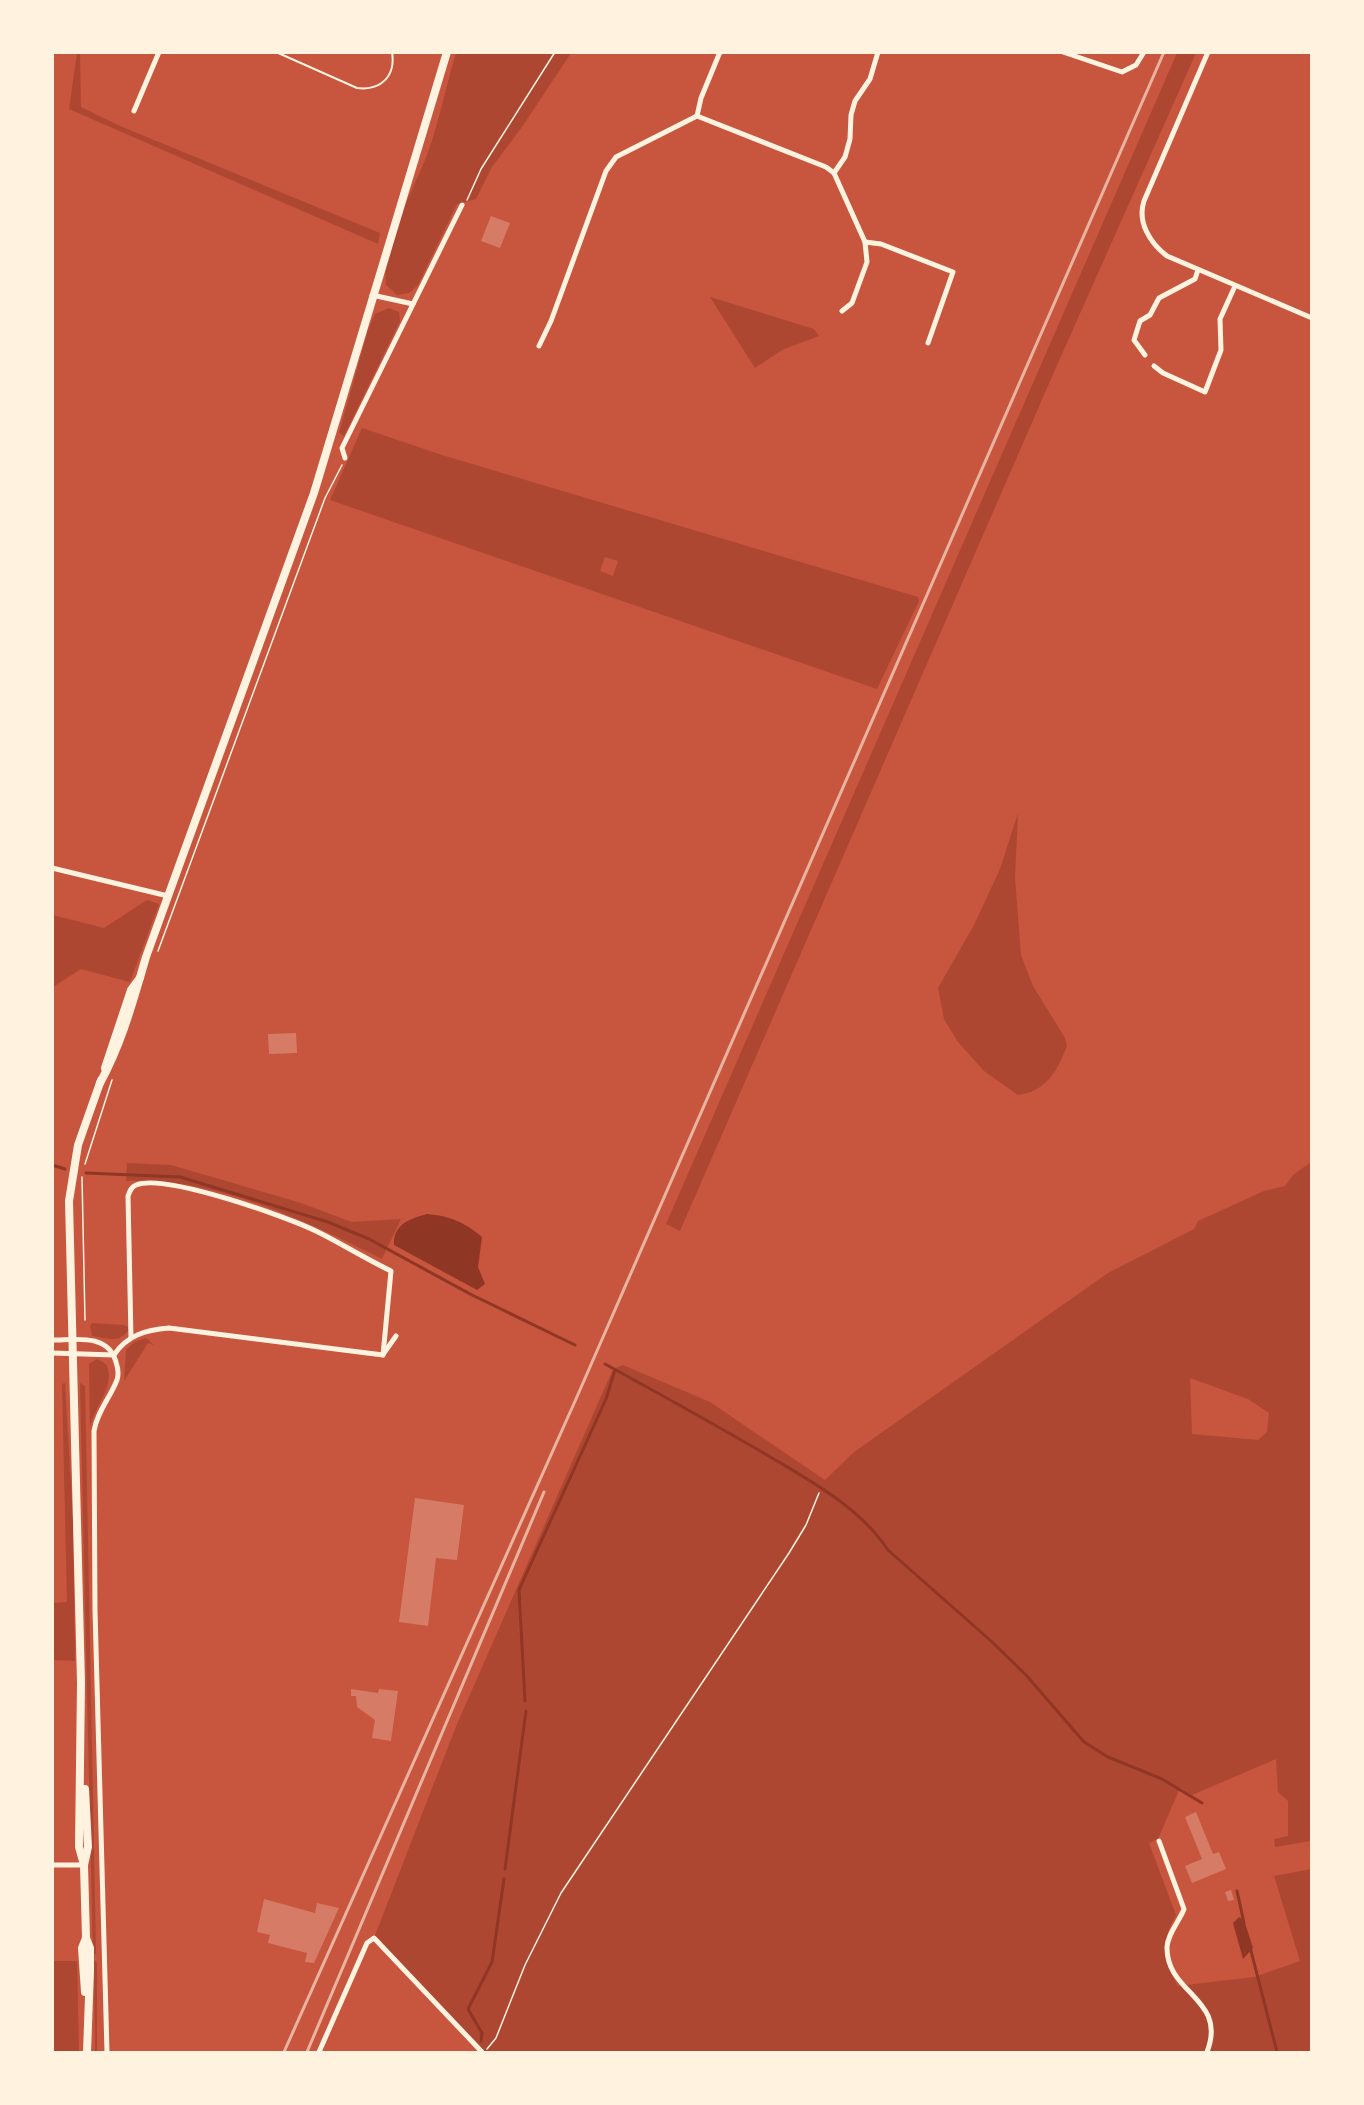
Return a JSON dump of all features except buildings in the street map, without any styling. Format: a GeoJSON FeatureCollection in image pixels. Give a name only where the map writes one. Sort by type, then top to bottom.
{"type":"FeatureCollection","features":[{"type":"Feature","properties":{"kind":"main road"},"geometry":{"type":"LineString","coordinates":[[87,2052],[87,2009],[82,1958],[86,1938],[84,1865],[79,1846],[82,1764],[71,1354],[69,1221],[71,1183],[78,1145],[100,1083],[115,1056],[168,896],[314,493],[447,52]]}},
{"type":"Feature","properties":{"kind":"street"},"geometry":{"type":"LineString","coordinates":[[134,111],[159,52]]}},
{"type":"Feature","properties":{"kind":"street"},"geometry":{"type":"LineString","coordinates":[[697,116],[701,98],[720,52]]}},
{"type":"Feature","properties":{"kind":"street"},"geometry":{"type":"LineString","coordinates":[[834,173],[845,156],[850,139],[851,115],[855,101],[870,79],[878,52]]}},
{"type":"Feature","properties":{"kind":"street"},"geometry":{"type":"LineString","coordinates":[[1063,52],[1116,71],[1130,70],[1144,52]]}},
{"type":"Feature","properties":{"kind":"street"},"geometry":{"type":"LineString","coordinates":[[1208,52],[1141,210],[1145,228],[1154,246],[1167,256],[1311,318]]}},
{"type":"Feature","properties":{"kind":"street"},"geometry":{"type":"LineString","coordinates":[[539,346],[551,321],[606,171],[616,157],[697,116],[826,167],[834,173],[866,242],[867,262],[852,303],[842,311]]}},
{"type":"Feature","properties":{"kind":"street"},"geometry":{"type":"LineString","coordinates":[[345,458],[342,448],[462,205]]}},
{"type":"Feature","properties":{"kind":"street"},"geometry":{"type":"LineString","coordinates":[[866,242],[881,244],[953,272],[928,344]]}},
{"type":"Feature","properties":{"kind":"street"},"geometry":{"type":"LineString","coordinates":[[1145,355],[1134,340],[1140,321],[1150,315],[1159,298],[1195,279],[1198,270]]}},
{"type":"Feature","properties":{"kind":"street"},"geometry":{"type":"LineString","coordinates":[[1154,366],[1163,374],[1205,392],[1221,350],[1220,319],[1235,286]]}},
{"type":"Feature","properties":{"kind":"street"},"geometry":{"type":"LineString","coordinates":[[372,295],[414,304]]}},
{"type":"Feature","properties":{"kind":"street"},"geometry":{"type":"LineString","coordinates":[[52,868],[168,896]]}},
{"type":"Feature","properties":{"kind":"street"},"geometry":{"type":"LineString","coordinates":[[131,1338],[128,1196],[131,1188],[138,1184],[154,1185],[189,1189],[265,1210],[318,1232],[391,1271],[383,1355]]}},
{"type":"Feature","properties":{"kind":"street"},"geometry":{"type":"LineString","coordinates":[[52,1353],[114,1355],[131,1338],[152,1329],[169,1328],[383,1355]]}},
{"type":"Feature","properties":{"kind":"street"},"geometry":{"type":"LineString","coordinates":[[383,1355],[396,1336]]}},
{"type":"Feature","properties":{"kind":"street"},"geometry":{"type":"LineString","coordinates":[[52,1341],[102,1342],[114,1355],[117,1378],[98,1415],[94,1431],[95,1610],[106,2052]]}},
{"type":"Feature","properties":{"kind":"street"},"geometry":{"type":"LineString","coordinates":[[1159,1841],[1184,1909],[1169,1936],[1169,1960],[1179,1980],[1206,2009],[1211,2019],[1213,2034],[1207,2052]]}},
{"type":"Feature","properties":{"kind":"street"},"geometry":{"type":"LineString","coordinates":[[52,1865],[84,1865]]}},
{"type":"Feature","properties":{"kind":"street"},"geometry":{"type":"LineString","coordinates":[[319,2052],[367,1943],[374,1938],[483,2052]]}},
{"type":"Feature","properties":{"kind":"lane"},"geometry":{"type":"LineString","coordinates":[[276,52],[357,88],[369,89],[380,86],[389,77],[394,63],[392,52]]}},
{"type":"Feature","properties":{"kind":"path"},"geometry":{"type":"LineString","coordinates":[[462,205],[467,201],[481,169],[555,52]]}},
{"type":"Feature","properties":{"kind":"path"},"geometry":{"type":"LineString","coordinates":[[169,923],[325,498],[345,458]]}},
{"type":"Feature","properties":{"kind":"path"},"geometry":{"type":"LineString","coordinates":[[84,1166],[108,1092]]}},
{"type":"Feature","properties":{"kind":"path"},"geometry":{"type":"LineString","coordinates":[[82,1176],[85,1320]]}},
{"type":"Feature","properties":{"kind":"path"},"geometry":{"type":"LineString","coordinates":[[483,2052],[496,2038],[525,1965],[561,1893],[789,1553],[806,1525],[819,1493]]}},
{"type":"Feature","properties":{"kind":"shaded area"},"geometry":{"type":"Polygon","coordinates":[[[77,53],[80,53],[81,107],[120,126],[380,233],[378,244],[69,109],[77,53]]]}},
{"type":"Feature","properties":{"kind":"shaded area"},"geometry":{"type":"Polygon","coordinates":[[[456,53],[571,53],[522,127],[492,167],[476,199],[457,204],[418,285],[409,293],[397,295],[386,285],[388,254],[399,219],[427,155],[456,53]]]}},
{"type":"Feature","properties":{"kind":"shaded area"},"geometry":{"type":"Polygon","coordinates":[[[1177,53],[1196,53],[1054,372],[680,1231],[666,1224],[1177,53]]]}},
{"type":"Feature","properties":{"kind":"shaded area"},"geometry":{"type":"Polygon","coordinates":[[[710,297],[814,329],[819,336],[782,350],[755,368],[710,297]]]}},
{"type":"Feature","properties":{"kind":"shaded area"},"geometry":{"type":"Polygon","coordinates":[[[389,308],[399,312],[400,321],[344,436],[339,433],[368,330],[375,314],[389,308]]]}},
{"type":"Feature","properties":{"kind":"shaded area"},"geometry":{"type":"Polygon","coordinates":[[[362,428],[442,455],[918,597],[919,601],[877,689],[330,500],[362,428]],[[605,557],[600,571],[613,576],[618,561],[605,557]]]}},
{"type":"Feature","properties":{"kind":"shaded area"},"geometry":{"type":"Polygon","coordinates":[[[1018,813],[1015,878],[1021,955],[1033,986],[1065,1038],[1067,1046],[1055,1071],[1044,1084],[1028,1093],[1018,1095],[984,1071],[958,1042],[944,1019],[938,988],[974,925],[1000,869],[1018,813]]]}},
{"type":"Feature","properties":{"kind":"shaded area"},"geometry":{"type":"Polygon","coordinates":[[[147,900],[159,904],[130,982],[81,969],[53,987],[53,915],[104,928],[147,900]]]}},
{"type":"Feature","properties":{"kind":"shaded area"},"geometry":{"type":"Polygon","coordinates":[[[1311,1162],[1311,1841],[1275,1847],[1274,1839],[1288,1836],[1288,1801],[1278,1792],[1276,1759],[1192,1795],[1180,1788],[1158,1839],[1149,1843],[1176,1915],[1167,1935],[1165,1951],[1178,1986],[1254,1977],[1300,1961],[1274,1876],[1311,1869],[1311,2052],[482,2052],[374,1938],[457,1724],[613,1369],[623,1365],[710,1402],[825,1480],[854,1452],[1108,1273],[1194,1229],[1198,1221],[1264,1191],[1285,1186],[1293,1175],[1311,1162]],[[1190,1378],[1192,1434],[1258,1440],[1267,1432],[1269,1413],[1248,1399],[1190,1378]]]}},
{"type":"Feature","properties":{"kind":"shaded area"},"geometry":{"type":"Polygon","coordinates":[[[127,1163],[171,1165],[298,1202],[352,1222],[401,1219],[382,1259],[290,1216],[226,1194],[193,1186],[126,1181],[127,1163]]]}},
{"type":"Feature","properties":{"kind":"shaded area"},"geometry":{"type":"Polygon","coordinates":[[[427,1214],[443,1216],[456,1221],[482,1237],[478,1267],[485,1284],[477,1290],[394,1245],[396,1232],[400,1227],[409,1220],[427,1214]]]}},
{"type":"Feature","properties":{"kind":"shaded area"},"geometry":{"type":"Polygon","coordinates":[[[92,1323],[124,1325],[128,1327],[128,1331],[116,1339],[92,1336],[90,1326],[92,1323]]]}},
{"type":"Feature","properties":{"kind":"shaded area"},"geometry":{"type":"Polygon","coordinates":[[[146,1338],[154,1345],[148,1343],[124,1381],[126,1350],[134,1342],[146,1338]]]}},
{"type":"Feature","properties":{"kind":"shaded area"},"geometry":{"type":"Polygon","coordinates":[[[97,1359],[106,1364],[109,1379],[90,1427],[89,1364],[97,1359]]]}},
{"type":"Feature","properties":{"kind":"shaded area"},"geometry":{"type":"Polygon","coordinates":[[[65,1383],[73,1520],[75,1661],[53,1660],[52,1603],[67,1602],[62,1384],[65,1383]]]}},
{"type":"Feature","properties":{"kind":"shaded area"},"geometry":{"type":"Polygon","coordinates":[[[80,1383],[85,1386],[96,1953],[93,1956],[80,1383]]]}},
{"type":"Feature","properties":{"kind":"shaded area"},"geometry":{"type":"Polygon","coordinates":[[[1239,1917],[1244,1920],[1253,1948],[1243,1959],[1233,1923],[1239,1917]]]}},
{"type":"Feature","properties":{"kind":"shaded area"},"geometry":{"type":"Polygon","coordinates":[[[94,1960],[97,1963],[97,2052],[95,2052],[94,1960]]]}},
{"type":"Feature","properties":{"kind":"shaded area"},"geometry":{"type":"Polygon","coordinates":[[[53,1961],[77,1961],[79,2052],[53,2052],[53,1961]]]}},
{"type":"Feature","properties":{"kind":"waterway"},"geometry":{"type":"LineString","coordinates":[[52,1165],[65,1169]]}},
{"type":"Feature","properties":{"kind":"waterway"},"geometry":{"type":"LineString","coordinates":[[86,1173],[180,1177],[328,1222],[369,1239],[472,1295],[575,1345]]}},
{"type":"Feature","properties":{"kind":"waterway"},"geometry":{"type":"LineString","coordinates":[[605,1364],[762,1452],[831,1495],[862,1520],[888,1550],[1026,1675],[1084,1742],[1108,1757],[1162,1779],[1202,1803]]}},
{"type":"Feature","properties":{"kind":"waterway"},"geometry":{"type":"LineString","coordinates":[[525,1701],[519,1590],[606,1399],[615,1370]]}},
{"type":"Feature","properties":{"kind":"waterway"},"geometry":{"type":"LineString","coordinates":[[505,1869],[526,1711]]}},
{"type":"Feature","properties":{"kind":"waterway"},"geometry":{"type":"LineString","coordinates":[[481,2041],[482,2033],[468,2009],[492,1962],[504,1879]]}},
{"type":"Feature","properties":{"kind":"waterway"},"geometry":{"type":"LineString","coordinates":[[1237,1891],[1244,1923]]}},
{"type":"Feature","properties":{"kind":"waterway"},"geometry":{"type":"LineString","coordinates":[[1250,1947],[1277,2052]]}},
{"type":"Feature","properties":{"kind":"railway"},"geometry":{"type":"LineString","coordinates":[[284,2052],[576,1399],[1164,52]]}},
{"type":"Feature","properties":{"kind":"railway"},"geometry":{"type":"LineString","coordinates":[[307,2052],[544,1492]]}}]}
